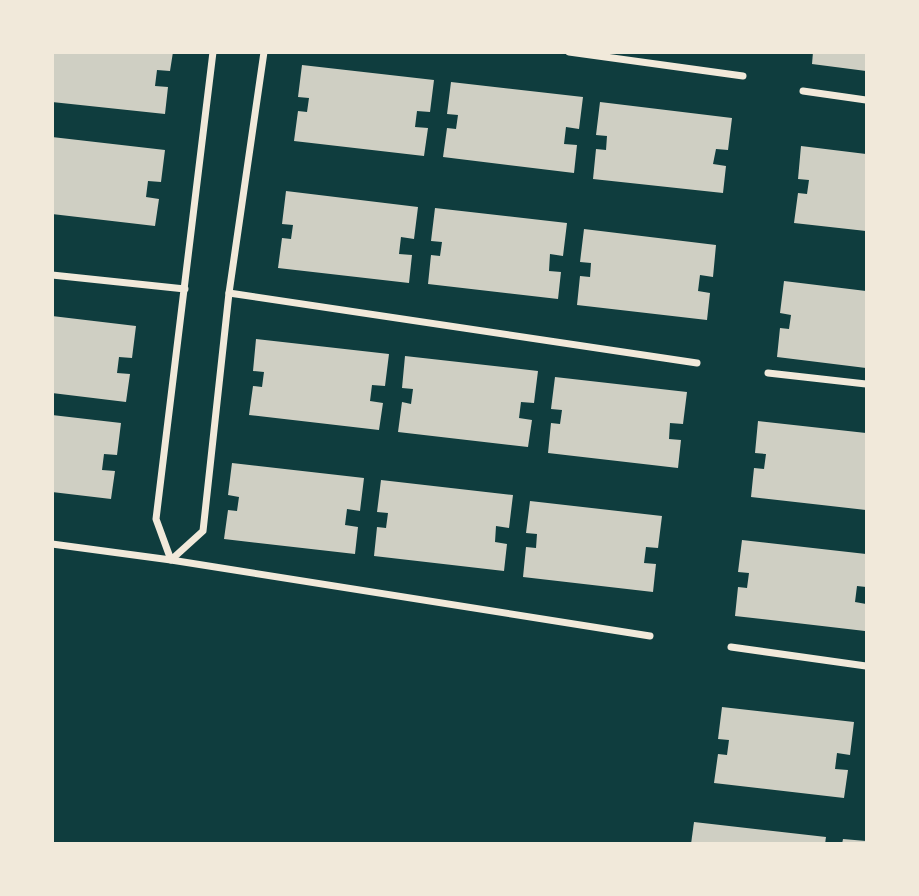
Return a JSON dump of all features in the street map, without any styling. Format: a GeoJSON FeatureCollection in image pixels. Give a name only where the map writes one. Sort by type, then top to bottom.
{"type":"FeatureCollection","features":[{"type":"Feature","properties":{"kind":"street"},"geometry":{"type":"LineString","coordinates":[[171,560],[156,519],[214,52]]}},
{"type":"Feature","properties":{"kind":"street"},"geometry":{"type":"LineString","coordinates":[[171,560],[203,531],[229,293],[264,52]]}},
{"type":"Feature","properties":{"kind":"street"},"geometry":{"type":"LineString","coordinates":[[569,52],[743,76]]}},
{"type":"Feature","properties":{"kind":"street"},"geometry":{"type":"LineString","coordinates":[[803,92],[866,100]]}},
{"type":"Feature","properties":{"kind":"street"},"geometry":{"type":"LineString","coordinates":[[52,275],[186,289]]}},
{"type":"Feature","properties":{"kind":"street"},"geometry":{"type":"LineString","coordinates":[[229,293],[698,363]]}},
{"type":"Feature","properties":{"kind":"street"},"geometry":{"type":"LineString","coordinates":[[768,373],[866,384]]}},
{"type":"Feature","properties":{"kind":"street"},"geometry":{"type":"LineString","coordinates":[[52,544],[171,560],[650,636]]}},
{"type":"Feature","properties":{"kind":"street"},"geometry":{"type":"LineString","coordinates":[[731,647],[866,666]]}},
{"type":"Feature","properties":{"kind":"building"},"geometry":{"type":"Polygon","coordinates":[[[52,52],[173,52],[170,71],[157,70],[155,86],[168,87],[165,114],[52,102],[52,52]]]}},
{"type":"Feature","properties":{"kind":"building"},"geometry":{"type":"Polygon","coordinates":[[[813,52],[866,52],[866,71],[812,64],[813,52]]]}},
{"type":"Feature","properties":{"kind":"building"},"geometry":{"type":"Polygon","coordinates":[[[302,65],[434,80],[430,112],[417,111],[415,127],[428,128],[424,156],[294,141],[298,111],[307,112],[309,98],[298,97],[302,65]]]}},
{"type":"Feature","properties":{"kind":"building"},"geometry":{"type":"Polygon","coordinates":[[[451,82],[583,97],[579,129],[566,127],[564,144],[577,145],[574,173],[443,157],[447,128],[456,129],[458,115],[447,114],[451,82]]]}},
{"type":"Feature","properties":{"kind":"building"},"geometry":{"type":"Polygon","coordinates":[[[600,102],[732,118],[728,150],[716,149],[713,164],[726,166],[723,193],[593,179],[596,149],[606,150],[607,136],[596,135],[600,102]]]}},
{"type":"Feature","properties":{"kind":"building"},"geometry":{"type":"Polygon","coordinates":[[[52,137],[165,150],[161,182],[148,181],[146,197],[159,199],[155,226],[52,214],[52,137]]]}},
{"type":"Feature","properties":{"kind":"building"},"geometry":{"type":"Polygon","coordinates":[[[801,146],[866,154],[866,231],[794,223],[798,193],[807,194],[809,180],[798,179],[801,146]]]}},
{"type":"Feature","properties":{"kind":"building"},"geometry":{"type":"Polygon","coordinates":[[[286,191],[418,207],[414,239],[401,237],[399,254],[412,255],[409,283],[278,268],[282,238],[291,239],[293,225],[282,224],[286,191]]]}},
{"type":"Feature","properties":{"kind":"building"},"geometry":{"type":"Polygon","coordinates":[[[435,208],[567,223],[563,256],[550,254],[549,271],[561,272],[558,299],[428,284],[431,255],[440,256],[442,242],[431,241],[435,208]]]}},
{"type":"Feature","properties":{"kind":"building"},"geometry":{"type":"Polygon","coordinates":[[[584,229],[716,245],[713,277],[700,275],[698,291],[710,293],[707,320],[577,305],[580,276],[590,277],[591,263],[580,262],[584,229]]]}},
{"type":"Feature","properties":{"kind":"building"},"geometry":{"type":"Polygon","coordinates":[[[784,281],[866,291],[866,368],[777,357],[780,328],[789,329],[791,315],[780,313],[784,281]]]}},
{"type":"Feature","properties":{"kind":"building"},"geometry":{"type":"Polygon","coordinates":[[[52,316],[136,326],[132,358],[119,357],[117,373],[130,374],[126,402],[52,393],[52,316]]]}},
{"type":"Feature","properties":{"kind":"building"},"geometry":{"type":"Polygon","coordinates":[[[256,339],[389,354],[385,386],[372,385],[370,401],[383,403],[379,430],[249,415],[253,386],[262,387],[264,372],[253,371],[256,339]]]}},
{"type":"Feature","properties":{"kind":"building"},"geometry":{"type":"Polygon","coordinates":[[[405,356],[538,371],[534,403],[521,402],[519,418],[532,420],[528,447],[398,432],[402,402],[411,404],[413,389],[402,388],[405,356]]]}},
{"type":"Feature","properties":{"kind":"building"},"geometry":{"type":"Polygon","coordinates":[[[555,377],[687,392],[683,424],[670,423],[669,439],[681,440],[678,468],[548,453],[551,423],[560,424],[562,410],[551,409],[555,377]]]}},
{"type":"Feature","properties":{"kind":"building"},"geometry":{"type":"Polygon","coordinates":[[[52,415],[121,423],[117,455],[104,454],[102,470],[115,471],[111,499],[52,492],[52,415]]]}},
{"type":"Feature","properties":{"kind":"building"},"geometry":{"type":"Polygon","coordinates":[[[758,421],[866,433],[866,510],[751,497],[754,468],[764,469],[766,454],[755,453],[758,421]]]}},
{"type":"Feature","properties":{"kind":"building"},"geometry":{"type":"Polygon","coordinates":[[[232,463],[364,478],[360,511],[347,509],[345,525],[358,527],[355,554],[224,539],[228,510],[237,511],[239,497],[228,495],[232,463]]]}},
{"type":"Feature","properties":{"kind":"building"},"geometry":{"type":"Polygon","coordinates":[[[381,480],[513,495],[509,528],[496,526],[495,542],[507,544],[504,571],[374,556],[377,527],[386,528],[388,513],[377,512],[381,480]]]}},
{"type":"Feature","properties":{"kind":"building"},"geometry":{"type":"Polygon","coordinates":[[[530,501],[662,516],[658,548],[646,547],[644,563],[656,564],[653,592],[523,577],[526,547],[536,548],[537,534],[526,533],[530,501]]]}},
{"type":"Feature","properties":{"kind":"building"},"geometry":{"type":"Polygon","coordinates":[[[742,540],[866,554],[866,587],[857,586],[855,602],[866,604],[865,631],[735,616],[738,587],[747,588],[749,573],[738,572],[742,540]]]}},
{"type":"Feature","properties":{"kind":"building"},"geometry":{"type":"Polygon","coordinates":[[[722,707],[854,722],[850,755],[837,753],[835,769],[848,770],[844,798],[714,783],[718,754],[727,755],[729,740],[718,739],[722,707]]]}},
{"type":"Feature","properties":{"kind":"building"},"geometry":{"type":"Polygon","coordinates":[[[694,822],[826,837],[825,844],[691,844],[694,822]]]}},
{"type":"Feature","properties":{"kind":"building"},"geometry":{"type":"Polygon","coordinates":[[[843,839],[866,841],[866,844],[842,844],[843,839]]]}}]}
